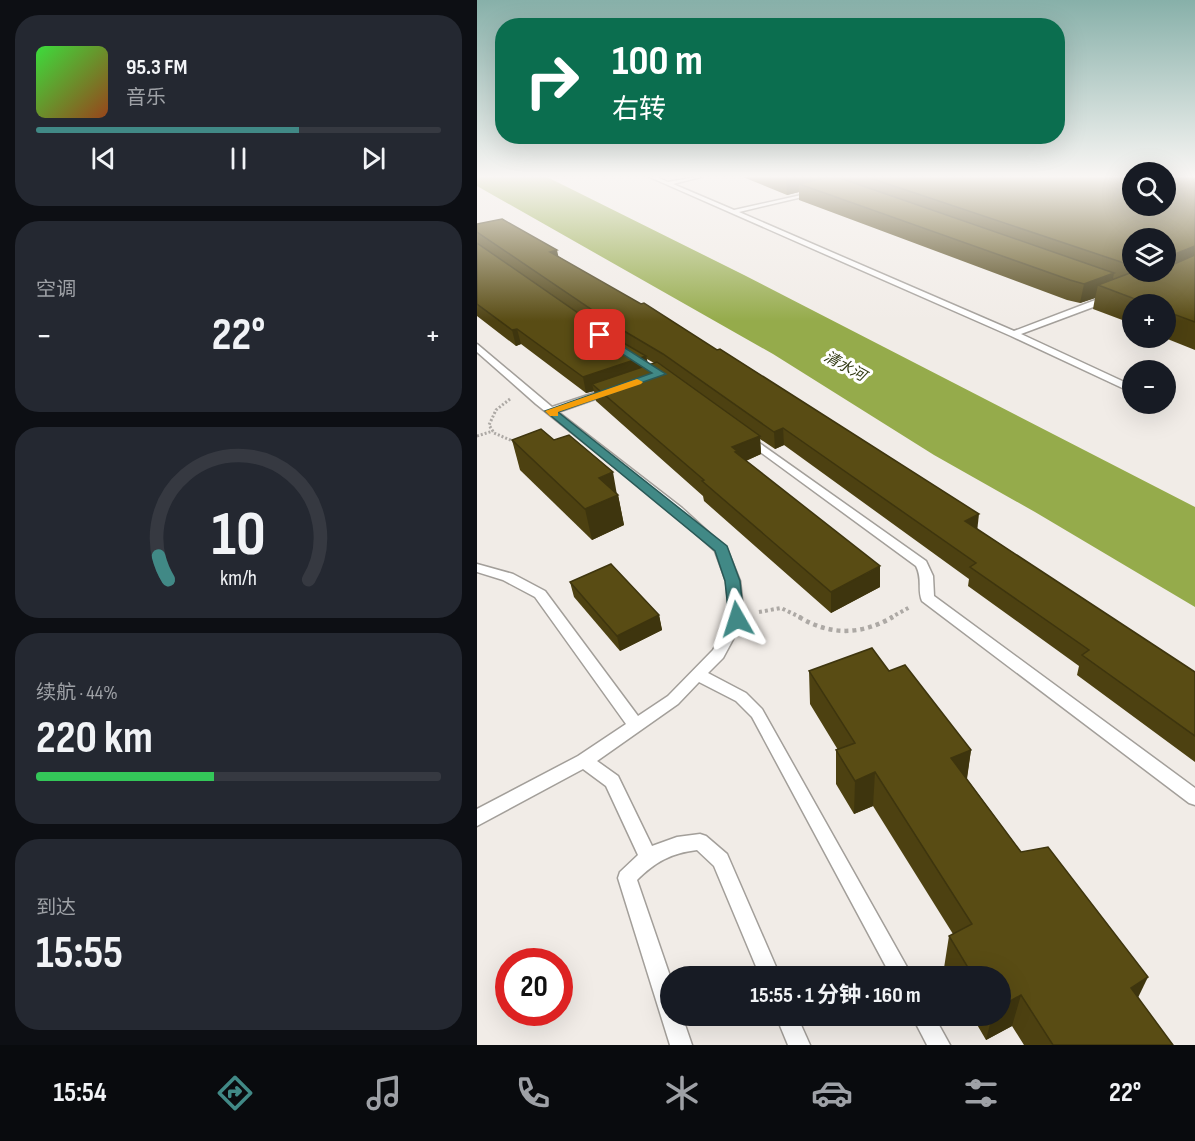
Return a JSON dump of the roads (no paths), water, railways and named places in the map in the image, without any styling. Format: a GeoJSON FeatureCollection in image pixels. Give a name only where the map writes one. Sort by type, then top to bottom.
{"type":"FeatureCollection","features":[{"type":"Feature","properties":{"kind":"lane"},"geometry":{"type":"LineString","coordinates":[[764,224],[1014,333],[1122,385]]}},
{"type":"Feature","properties":{"kind":"lane"},"geometry":{"type":"LineString","coordinates":[[1014,333],[1113,296]]}},
{"type":"Feature","properties":{"kind":"lane"},"geometry":{"type":"LineString","coordinates":[[477,347],[550,411],[721,549],[733,581],[737,619],[718,654],[673,700],[584,761],[477,818]]}},
{"type":"Feature","properties":{"kind":"lane"},"geometry":{"type":"LineString","coordinates":[[550,411],[617,389]]}},
{"type":"Feature","properties":{"kind":"lane"},"geometry":{"type":"LineString","coordinates":[[738,430],[921,564],[927,576],[927,598],[1195,798]]}},
{"type":"Feature","properties":{"kind":"lane"},"geometry":{"type":"LineString","coordinates":[[477,568],[508,577],[540,594],[636,726]]}},
{"type":"Feature","properties":{"kind":"lane"},"geometry":{"type":"LineString","coordinates":[[698,675],[741,697],[757,713],[896,966]]}},
{"type":"Feature","properties":{"kind":"lane"},"geometry":{"type":"LineString","coordinates":[[584,761],[612,781],[648,856]]}},
{"type":"Feature","properties":{"kind":"lane"},"geometry":{"type":"LineString","coordinates":[[660,980],[627,878],[648,856],[674,844],[700,842],[721,860],[766,966]]}},
{"type":"Feature","properties":{"kind":"lane"},"geometry":{"type":"LineString","coordinates":[[675,1026],[681,1045]]}},
{"type":"Feature","properties":{"kind":"lane"},"geometry":{"type":"LineString","coordinates":[[791,1026],[799,1045]]}},
{"type":"Feature","properties":{"kind":"lane"},"geometry":{"type":"LineString","coordinates":[[929,1026],[939,1045]]}},
{"type":"Feature","properties":{"kind":"water","name":"清水河"},"geometry":{"type":"Polygon","coordinates":[[[544,224],[641,224],[1195,507],[1195,607],[934,455],[773,354],[544,224]]]}}]}
